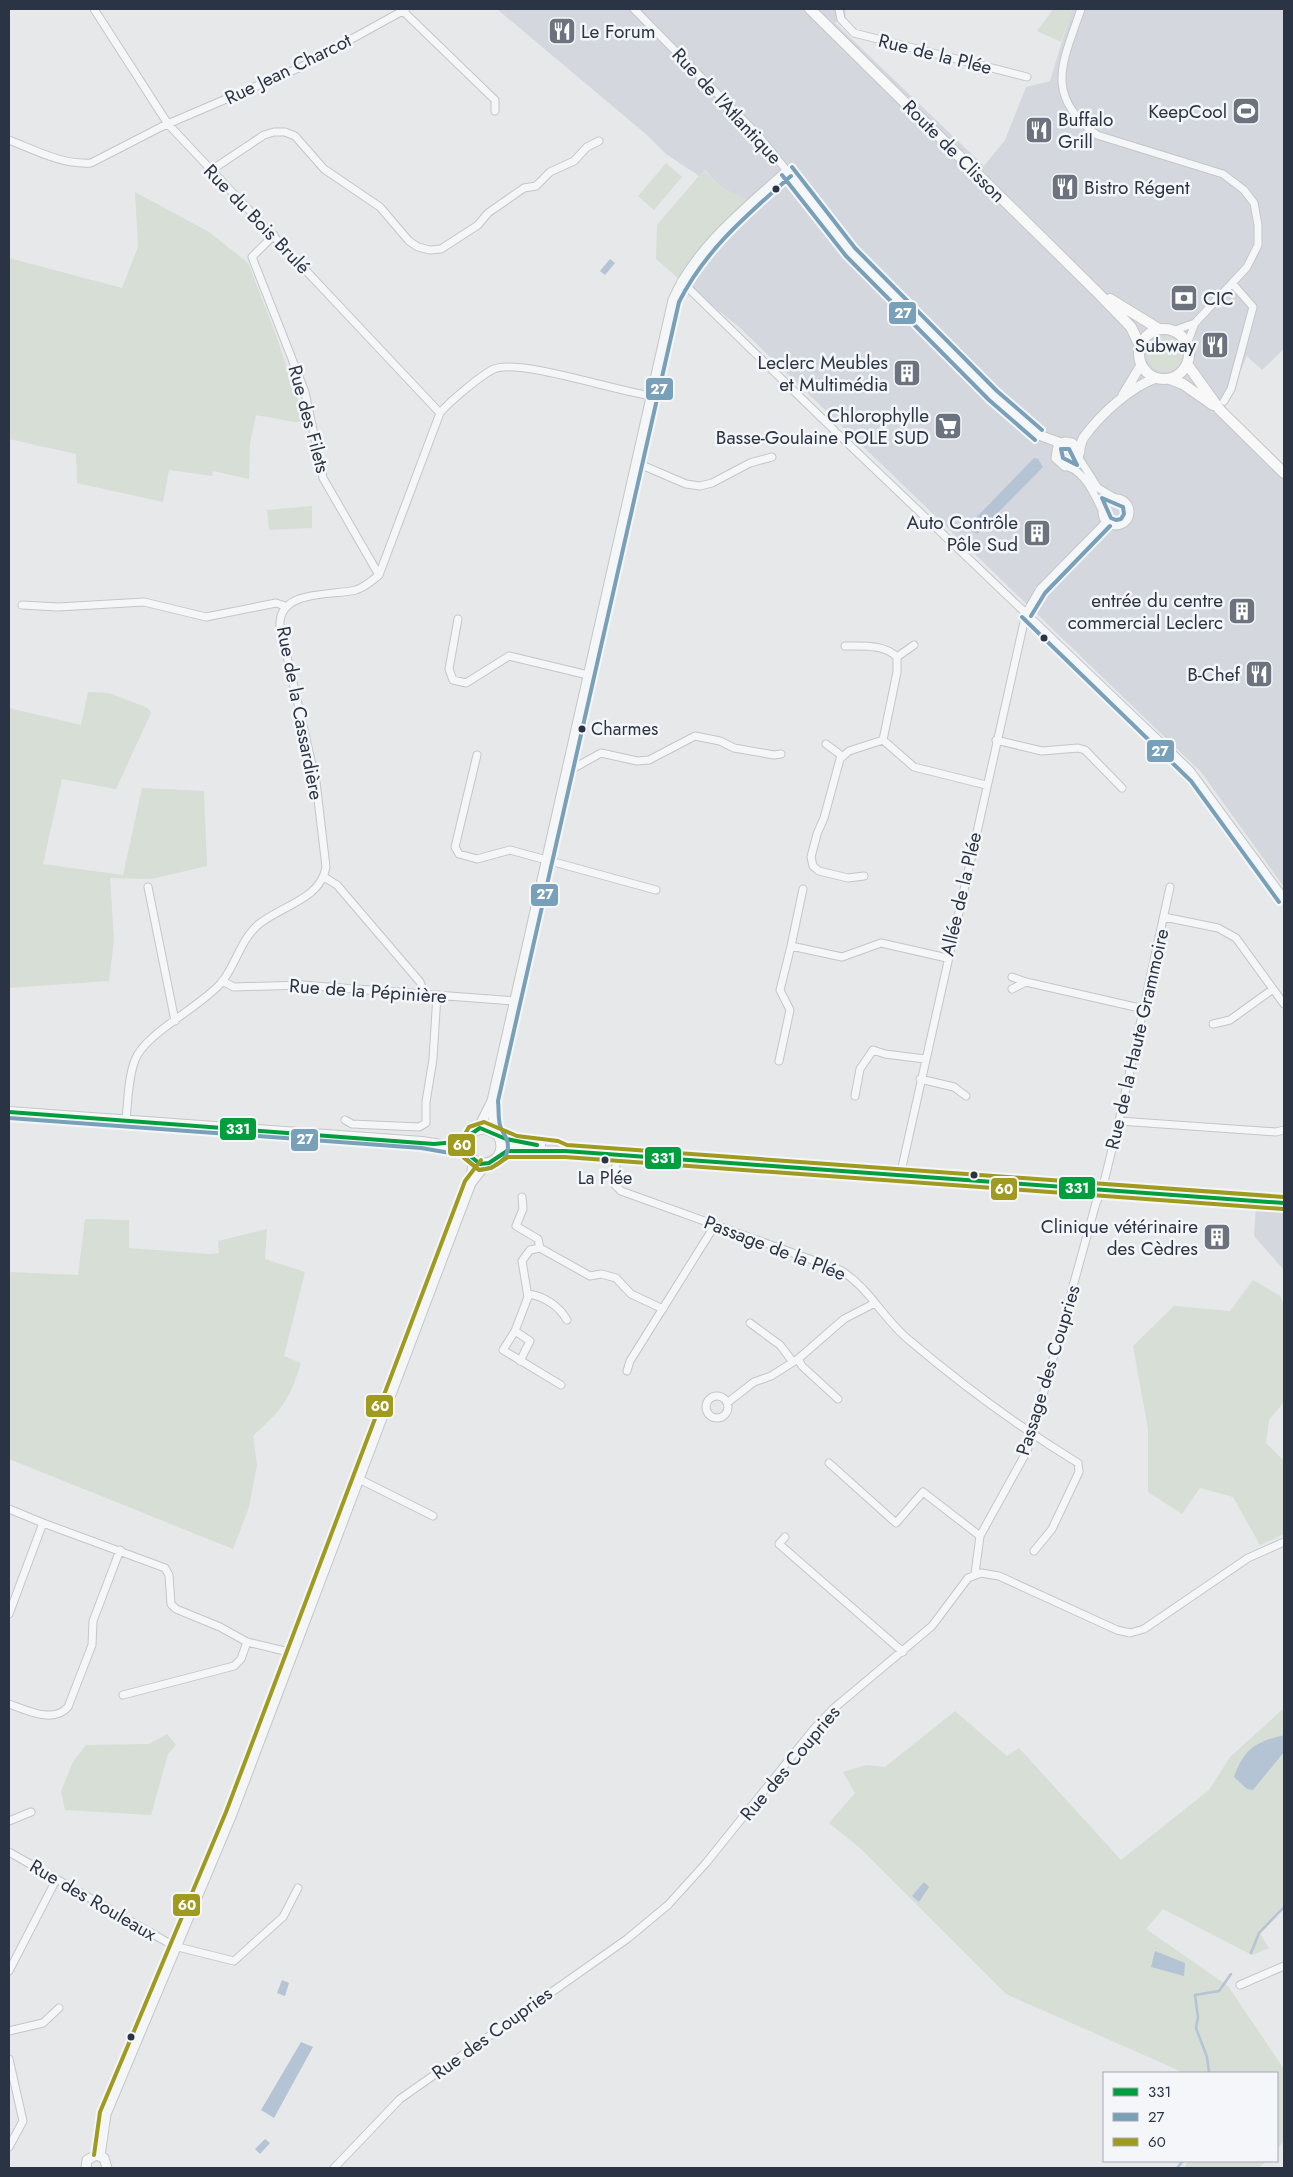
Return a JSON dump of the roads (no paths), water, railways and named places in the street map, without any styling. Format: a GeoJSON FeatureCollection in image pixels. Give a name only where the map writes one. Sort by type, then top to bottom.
{"type":"FeatureCollection","features":[{"type":"Feature","properties":{"kind":"main road","name":"Route de Clisson"},"geometry":{"type":"LineString","coordinates":[[810,9],[1098,292],[1131,327],[1140,346],[1141,365]]}},
{"type":"Feature","properties":{"kind":"main road","name":"Route de Clisson"},"geometry":{"type":"LineString","coordinates":[[1098,292],[1160,329],[1173,331]]}},
{"type":"Feature","properties":{"kind":"main road"},"geometry":{"type":"LineString","coordinates":[[1140,346],[1146,336],[1160,329]]}},
{"type":"Feature","properties":{"kind":"main road"},"geometry":{"type":"LineString","coordinates":[[1170,379],[1183,372],[1189,358],[1187,344],[1173,331]]}},
{"type":"Feature","properties":{"kind":"main road"},"geometry":{"type":"LineString","coordinates":[[1188,364],[1222,406],[1284,473]]}},
{"type":"Feature","properties":{"kind":"main road"},"geometry":{"type":"LineString","coordinates":[[1141,365],[1156,378],[1170,379],[1183,384],[1222,406]]}},
{"type":"Feature","properties":{"kind":"main road"},"geometry":{"type":"LineString","coordinates":[[9,1112],[467,1145]]}},
{"type":"Feature","properties":{"kind":"main road"},"geometry":{"type":"LineString","coordinates":[[467,1145],[478,1129],[490,1129],[515,1142],[557,1147],[565,1151]]}},
{"type":"Feature","properties":{"kind":"main road"},"geometry":{"type":"LineString","coordinates":[[497,1134],[501,1141],[501,1153]]}},
{"type":"Feature","properties":{"kind":"main road"},"geometry":{"type":"LineString","coordinates":[[467,1145],[473,1160],[480,1164],[486,1164],[497,1158],[501,1153],[514,1150],[555,1153],[565,1151],[1284,1202]]}},
{"type":"Feature","properties":{"kind":"street","name":"Rue du Bois Brulé"},"geometry":{"type":"LineString","coordinates":[[94,9],[168,124],[210,171],[274,235],[362,332],[440,413]]}},
{"type":"Feature","properties":{"kind":"street","name":"Rue de l'Atlantique"},"geometry":{"type":"LineString","coordinates":[[634,9],[758,136],[850,252],[993,396],[1039,435],[1063,443]]}},
{"type":"Feature","properties":{"kind":"street","name":"Rue de la Plée"},"geometry":{"type":"LineString","coordinates":[[839,9],[841,19],[846,27],[854,33],[1026,77]]}},
{"type":"Feature","properties":{"kind":"street"},"geometry":{"type":"LineString","coordinates":[[1081,9],[1062,67],[1061,82],[1070,111],[1083,125],[1097,135],[1223,174],[1244,190],[1254,203],[1258,225],[1258,245],[1247,267],[1195,323],[1187,344]]}},
{"type":"Feature","properties":{"kind":"street","name":"Rue Jean Charcot"},"geometry":{"type":"LineString","coordinates":[[9,140],[59,160],[78,164],[91,163],[168,124],[301,67],[404,10]]}},
{"type":"Feature","properties":{"kind":"street"},"geometry":{"type":"LineString","coordinates":[[404,10],[495,100],[496,111]]}},
{"type":"Feature","properties":{"kind":"street"},"geometry":{"type":"LineString","coordinates":[[210,171],[264,135],[274,132],[285,132],[295,136],[324,169],[340,182],[361,193],[380,207],[409,241],[418,247],[430,250],[441,249],[478,226],[495,208],[524,188],[536,186],[550,172],[574,161],[587,147],[599,141]]}},
{"type":"Feature","properties":{"kind":"street"},"geometry":{"type":"LineString","coordinates":[[478,1129],[492,1102],[673,300],[681,281],[705,248],[787,171]]}},
{"type":"Feature","properties":{"kind":"street","name":"Rue des Filets"},"geometry":{"type":"LineString","coordinates":[[274,235],[252,257],[257,265],[305,392],[323,478],[379,575]]}},
{"type":"Feature","properties":{"kind":"street"},"geometry":{"type":"LineString","coordinates":[[681,281],[1196,777],[1284,898]]}},
{"type":"Feature","properties":{"kind":"street"},"geometry":{"type":"LineString","coordinates":[[1222,406],[1231,389],[1253,307],[1232,283]]}},
{"type":"Feature","properties":{"kind":"street"},"geometry":{"type":"LineString","coordinates":[[1173,331],[1195,323]]}},
{"type":"Feature","properties":{"kind":"street"},"geometry":{"type":"LineString","coordinates":[[1120,400],[1141,365]]}},
{"type":"Feature","properties":{"kind":"street"},"geometry":{"type":"LineString","coordinates":[[379,575],[440,413],[447,404],[493,369],[516,366],[652,396]]}},
{"type":"Feature","properties":{"kind":"street"},"geometry":{"type":"LineString","coordinates":[[1069,466],[1079,455],[1082,439],[1120,400],[1144,382],[1156,378]]}},
{"type":"Feature","properties":{"kind":"street","name":"Rue de l'Atlantique"},"geometry":{"type":"LineString","coordinates":[[1048,439],[1055,451]]}},
{"type":"Feature","properties":{"kind":"street"},"geometry":{"type":"LineString","coordinates":[[1063,443],[1072,443],[1098,488],[1128,503],[1130,515],[1125,524],[1115,527],[1106,522],[1102,510],[1086,481],[1069,466],[1058,462],[1055,451],[1063,443],[1082,439]]}},
{"type":"Feature","properties":{"kind":"street"},"geometry":{"type":"LineString","coordinates":[[637,464],[686,484],[700,486],[712,483],[750,463],[772,457]]}},
{"type":"Feature","properties":{"kind":"street"},"geometry":{"type":"LineString","coordinates":[[1102,510],[1106,502],[1115,498]]}},
{"type":"Feature","properties":{"kind":"street","name":"Allée de la Plée"},"geometry":{"type":"LineString","coordinates":[[900,1176],[947,958],[1026,613],[1040,589],[1106,522]]}},
{"type":"Feature","properties":{"kind":"street","name":"Rue de la Cassardière"},"geometry":{"type":"LineString","coordinates":[[324,877],[326,867],[316,782],[280,626],[280,619],[285,606],[298,600],[358,590],[379,575]]}},
{"type":"Feature","properties":{"kind":"street"},"geometry":{"type":"LineString","coordinates":[[22,605],[58,607],[144,602],[206,617],[276,603],[285,606]]}},
{"type":"Feature","properties":{"kind":"street"},"geometry":{"type":"LineString","coordinates":[[458,619],[449,669],[453,680],[466,683],[509,656],[588,675]]}},
{"type":"Feature","properties":{"kind":"street"},"geometry":{"type":"LineString","coordinates":[[897,657],[914,645]]}},
{"type":"Feature","properties":{"kind":"street"},"geometry":{"type":"LineString","coordinates":[[846,646],[869,646],[891,651],[897,657],[897,672],[883,740]]}},
{"type":"Feature","properties":{"kind":"street"},"geometry":{"type":"LineString","coordinates":[[567,767],[574,768],[601,753],[637,761],[649,760],[695,736],[720,741],[734,748],[774,755],[781,754]]}},
{"type":"Feature","properties":{"kind":"street"},"geometry":{"type":"LineString","coordinates":[[864,876],[848,878],[819,872],[813,866],[811,858],[817,834],[824,818],[837,764],[842,756],[849,751],[883,740]]}},
{"type":"Feature","properties":{"kind":"street"},"geometry":{"type":"LineString","coordinates":[[883,740],[914,767],[986,785]]}},
{"type":"Feature","properties":{"kind":"street"},"geometry":{"type":"LineString","coordinates":[[996,740],[1042,751],[1078,748],[1085,750],[1122,788]]}},
{"type":"Feature","properties":{"kind":"street"},"geometry":{"type":"LineString","coordinates":[[826,744],[842,756]]}},
{"type":"Feature","properties":{"kind":"street"},"geometry":{"type":"LineString","coordinates":[[477,755],[455,847],[462,856],[477,859],[510,850],[656,890]]}},
{"type":"Feature","properties":{"kind":"street"},"geometry":{"type":"LineString","coordinates":[[126,1120],[135,1059],[151,1038],[175,1022],[222,981],[248,935],[259,924],[315,890],[324,877],[336,885],[420,982],[425,994]]}},
{"type":"Feature","properties":{"kind":"street"},"geometry":{"type":"LineString","coordinates":[[148,887],[175,1022]]}},
{"type":"Feature","properties":{"kind":"street","name":"Rue de la Haute Grammoire"},"geometry":{"type":"LineString","coordinates":[[1102,1190],[1144,1010],[1170,887]]}},
{"type":"Feature","properties":{"kind":"street"},"geometry":{"type":"LineString","coordinates":[[779,1060],[790,1010],[780,990],[803,888]]}},
{"type":"Feature","properties":{"kind":"street"},"geometry":{"type":"LineString","coordinates":[[1164,917],[1225,930],[1236,938],[1284,1004]]}},
{"type":"Feature","properties":{"kind":"street"},"geometry":{"type":"LineString","coordinates":[[791,946],[842,957],[881,943],[947,958]]}},
{"type":"Feature","properties":{"kind":"street"},"geometry":{"type":"LineString","coordinates":[[1012,977],[1144,1010]]}},
{"type":"Feature","properties":{"kind":"street","name":"Rue de la Pépinière"},"geometry":{"type":"LineString","coordinates":[[222,981],[234,987],[302,985],[515,1001]]}},
{"type":"Feature","properties":{"kind":"street"},"geometry":{"type":"LineString","coordinates":[[1012,989],[1026,982]]}},
{"type":"Feature","properties":{"kind":"street"},"geometry":{"type":"LineString","coordinates":[[1213,1024],[1230,1020],[1273,989]]}},
{"type":"Feature","properties":{"kind":"street"},"geometry":{"type":"LineString","coordinates":[[345,1120],[352,1124],[419,1128],[426,1123],[426,1102],[434,1059],[437,995]]}},
{"type":"Feature","properties":{"kind":"street"},"geometry":{"type":"LineString","coordinates":[[855,1096],[860,1069],[873,1050],[884,1054],[925,1059]]}},
{"type":"Feature","properties":{"kind":"street"},"geometry":{"type":"LineString","coordinates":[[920,1079],[954,1087],[966,1096]]}},
{"type":"Feature","properties":{"kind":"street"},"geometry":{"type":"LineString","coordinates":[[492,1102],[497,1134]]}},
{"type":"Feature","properties":{"kind":"street"},"geometry":{"type":"LineString","coordinates":[[1119,1121],[1276,1132],[1284,1130]]}},
{"type":"Feature","properties":{"kind":"street","name":"Passage de la Plée"},"geometry":{"type":"LineString","coordinates":[[617,1155],[614,1184],[621,1192],[840,1270],[859,1283],[885,1317],[909,1340],[1032,1435],[1078,1463],[1080,1472],[1052,1529],[1034,1551]]}},
{"type":"Feature","properties":{"kind":"street"},"geometry":{"type":"LineString","coordinates":[[100,2156],[106,2114],[178,1947],[293,1653],[471,1183],[473,1160]]}},
{"type":"Feature","properties":{"kind":"street"},"geometry":{"type":"LineString","coordinates":[[471,1183],[486,1164]]}},
{"type":"Feature","properties":{"kind":"street","name":"Passage des Coupries"},"geometry":{"type":"LineString","coordinates":[[975,1574],[980,1536],[1026,1451],[1032,1435],[1096,1203],[1102,1190]]}},
{"type":"Feature","properties":{"kind":"street"},"geometry":{"type":"LineString","coordinates":[[522,1197],[523,1208],[516,1226],[538,1239],[540,1248]]}},
{"type":"Feature","properties":{"kind":"street"},"geometry":{"type":"LineString","coordinates":[[627,1371],[630,1361],[714,1225]]}},
{"type":"Feature","properties":{"kind":"street"},"geometry":{"type":"LineString","coordinates":[[561,1385],[503,1350],[515,1331],[528,1294],[522,1261],[530,1250],[540,1248],[590,1276],[601,1274],[616,1278],[631,1294],[663,1308]]}},
{"type":"Feature","properties":{"kind":"street"},"geometry":{"type":"LineString","coordinates":[[528,1294],[540,1296],[563,1312],[567,1320]]}},
{"type":"Feature","properties":{"kind":"street"},"geometry":{"type":"LineString","coordinates":[[727,1403],[754,1382],[771,1376],[795,1361],[833,1326],[875,1303]]}},
{"type":"Feature","properties":{"kind":"street"},"geometry":{"type":"LineString","coordinates":[[750,1323],[780,1345],[795,1361],[838,1398]]}},
{"type":"Feature","properties":{"kind":"street"},"geometry":{"type":"LineString","coordinates":[[515,1331],[530,1341],[520,1361]]}},
{"type":"Feature","properties":{"kind":"street"},"geometry":{"type":"LineString","coordinates":[[828,1463],[896,1523],[924,1492],[980,1536]]}},
{"type":"Feature","properties":{"kind":"street"},"geometry":{"type":"LineString","coordinates":[[359,1480],[434,1516]]}},
{"type":"Feature","properties":{"kind":"street"},"geometry":{"type":"LineString","coordinates":[[9,1509],[168,1570],[171,1604],[176,1609],[220,1627],[247,1642],[293,1653]]}},
{"type":"Feature","properties":{"kind":"street"},"geometry":{"type":"LineString","coordinates":[[9,1614],[10,1604],[43,1522]]}},
{"type":"Feature","properties":{"kind":"street"},"geometry":{"type":"LineString","coordinates":[[785,1537],[779,1544],[903,1652]]}},
{"type":"Feature","properties":{"kind":"street"},"geometry":{"type":"LineString","coordinates":[[975,1574],[999,1576],[1117,1630],[1130,1633],[1144,1629],[1248,1558],[1284,1542]]}},
{"type":"Feature","properties":{"kind":"street"},"geometry":{"type":"LineString","coordinates":[[9,1704],[40,1716],[65,1711],[68,1707],[92,1645],[93,1621],[120,1550]]}},
{"type":"Feature","properties":{"kind":"street","name":"Rue des Coupries"},"geometry":{"type":"LineString","coordinates":[[334,2168],[400,2099],[628,1939],[655,1917],[706,1864],[832,1709],[932,1626],[968,1578],[975,1574]]}},
{"type":"Feature","properties":{"kind":"street"},"geometry":{"type":"LineString","coordinates":[[123,1695],[234,1666],[241,1659],[247,1642]]}},
{"type":"Feature","properties":{"kind":"street"},"geometry":{"type":"LineString","coordinates":[[9,1821],[31,1812]]}},
{"type":"Feature","properties":{"kind":"street","name":"Rue des Rouleaux"},"geometry":{"type":"LineString","coordinates":[[9,1852],[170,1945],[234,1961],[282,1917],[298,1888]]}},
{"type":"Feature","properties":{"kind":"street"},"geometry":{"type":"LineString","coordinates":[[9,1971],[56,1880]]}},
{"type":"Feature","properties":{"kind":"street"},"geometry":{"type":"LineString","coordinates":[[1240,1985],[1284,1966]]}},
{"type":"Feature","properties":{"kind":"street"},"geometry":{"type":"LineString","coordinates":[[9,2031],[43,2023],[60,2008]]}},
{"type":"Feature","properties":{"kind":"street"},"geometry":{"type":"LineString","coordinates":[[9,2059],[23,2121],[9,2146]]}},
{"type":"Feature","properties":{"kind":"street"},"geometry":{"type":"LineString","coordinates":[[86,2168],[90,2158],[100,2156]]}},
{"type":"Feature","properties":{"kind":"street"},"geometry":{"type":"LineString","coordinates":[[100,2156],[106,2161],[107,2168]]}},
{"type":"Feature","properties":{"kind":"water"},"geometry":{"type":"Polygon","coordinates":[[[610,259],[615,263],[605,275],[600,271],[610,259]]]}},
{"type":"Feature","properties":{"kind":"water"},"geometry":{"type":"Polygon","coordinates":[[[1034,458],[1038,459],[1043,467],[977,534],[970,530],[970,524],[1034,458]]]}},
{"type":"Feature","properties":{"kind":"water"},"geometry":{"type":"Polygon","coordinates":[[[1284,1735],[1284,1752],[1253,1790],[1247,1789],[1234,1777],[1242,1760],[1258,1744],[1284,1735]]]}},
{"type":"Feature","properties":{"kind":"water"},"geometry":{"type":"Polygon","coordinates":[[[924,1882],[929,1887],[919,1902],[912,1896],[924,1882]]]}},
{"type":"Feature","properties":{"kind":"water"},"geometry":{"type":"Polygon","coordinates":[[[1155,1951],[1185,1963],[1184,1976],[1151,1967],[1155,1951]]]}},
{"type":"Feature","properties":{"kind":"water"},"geometry":{"type":"Polygon","coordinates":[[[282,1980],[289,1983],[285,1996],[277,1993],[282,1980]]]}},
{"type":"Feature","properties":{"kind":"water"},"geometry":{"type":"Polygon","coordinates":[[[301,2042],[313,2047],[274,2118],[261,2110],[301,2042]]]}},
{"type":"Feature","properties":{"kind":"water"},"geometry":{"type":"Polygon","coordinates":[[[265,2139],[270,2143],[260,2154],[255,2149],[265,2139]]]}},
{"type":"Feature","properties":{"kind":"waterway"},"geometry":{"type":"LineString","coordinates":[[1251,1953],[1259,1933],[1284,1907]]}},
{"type":"Feature","properties":{"kind":"waterway"},"geometry":{"type":"LineString","coordinates":[[1209,2072],[1207,2057],[1196,2028],[1198,2017],[1195,1995],[1219,1991],[1231,1974]]}},
{"type":"Feature","properties":{"kind":"waterway"},"geometry":{"type":"LineString","coordinates":[[1177,2168],[1182,2162]]}},
{"type":"Feature","properties":{"kind":"place","name":"Le Forum"},"geometry":{"type":"Point","coordinates":[562,31]}},
{"type":"Feature","properties":{"kind":"place","name":"KeepCool"},"geometry":{"type":"Point","coordinates":[1246,111]}},
{"type":"Feature","properties":{"kind":"place","name":"Buffalo Grill"},"geometry":{"type":"Point","coordinates":[1039,130]}},
{"type":"Feature","properties":{"kind":"place","name":"Bistro Régent"},"geometry":{"type":"Point","coordinates":[1065,187]}},
{"type":"Feature","properties":{"kind":"place","name":"CIC"},"geometry":{"type":"Point","coordinates":[1184,298]}},
{"type":"Feature","properties":{"kind":"place","name":"Subway"},"geometry":{"type":"Point","coordinates":[1215,345]}},
{"type":"Feature","properties":{"kind":"place","name":"Leclerc Meubles et Multimédia"},"geometry":{"type":"Point","coordinates":[907,373]}},
{"type":"Feature","properties":{"kind":"place","name":"Chlorophylle Basse-Goulaine POLE SUD"},"geometry":{"type":"Point","coordinates":[948,426]}},
{"type":"Feature","properties":{"kind":"place","name":"Auto Contrôle Pôle Sud"},"geometry":{"type":"Point","coordinates":[1037,533]}},
{"type":"Feature","properties":{"kind":"place","name":"entrée du centre commercial Leclerc"},"geometry":{"type":"Point","coordinates":[1242,611]}},
{"type":"Feature","properties":{"kind":"place","name":"B-Chef"},"geometry":{"type":"Point","coordinates":[1259,674]}},
{"type":"Feature","properties":{"kind":"place","name":"Charmes"},"geometry":{"type":"Point","coordinates":[582,729]}},
{"type":"Feature","properties":{"kind":"place","name":"La Plée"},"geometry":{"type":"Point","coordinates":[605,1160]}},
{"type":"Feature","properties":{"kind":"place","name":"Clinique vétérinaire des Cèdres"},"geometry":{"type":"Point","coordinates":[1217,1237]}}]}
